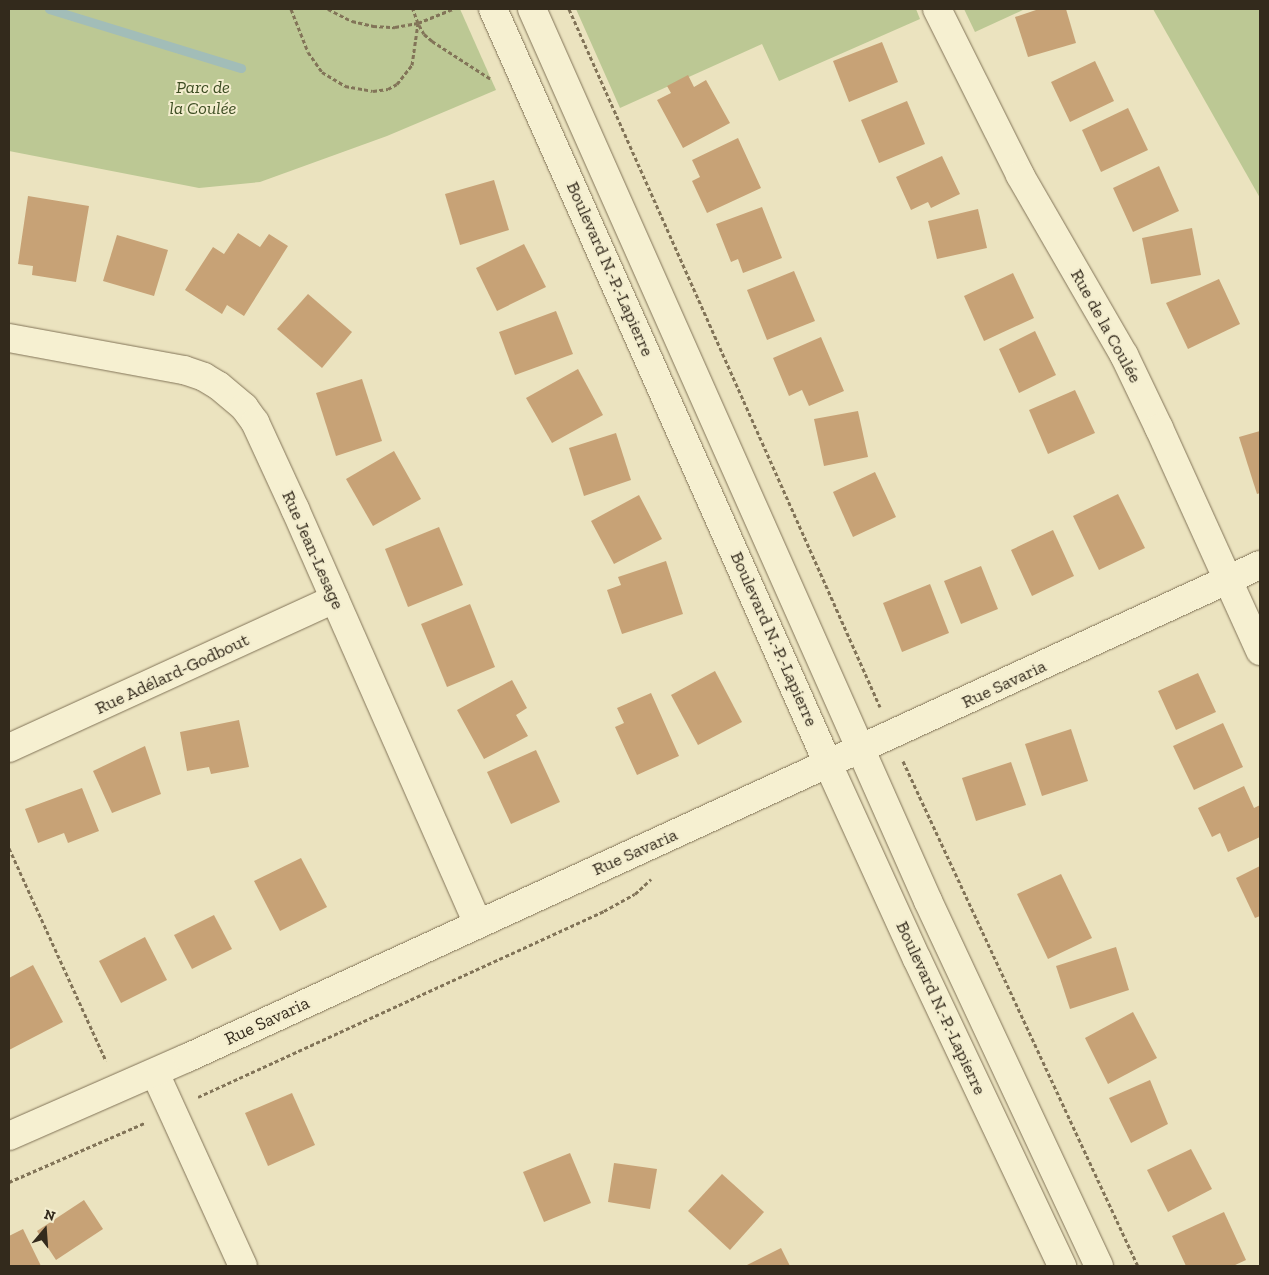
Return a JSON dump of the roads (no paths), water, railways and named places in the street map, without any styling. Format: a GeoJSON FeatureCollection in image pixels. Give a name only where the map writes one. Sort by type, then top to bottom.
{"type":"FeatureCollection","features":[{"type":"Feature","properties":{"kind":"street","name":"Boulevard N.-P.-Lapierre"},"geometry":{"type":"LineString","coordinates":[[493,9],[828,764],[921,968],[1062,1266]]}},
{"type":"Feature","properties":{"kind":"street","name":"Boulevard N.-P.-Lapierre"},"geometry":{"type":"LineString","coordinates":[[532,9],[928,901],[1099,1266]]}},
{"type":"Feature","properties":{"kind":"street","name":"Rue de la Coulée"},"geometry":{"type":"LineString","coordinates":[[937,9],[1020,175],[1124,355],[1260,651]]}},
{"type":"Feature","properties":{"kind":"street","name":"Rue Jean-Lesage"},"geometry":{"type":"LineString","coordinates":[[9,338],[184,370],[204,377],[232,396],[255,422],[478,923]]}},
{"type":"Feature","properties":{"kind":"street"},"geometry":{"type":"LineString","coordinates":[[9,357],[38,343]]}},
{"type":"Feature","properties":{"kind":"street","name":"Rue Savaria"},"geometry":{"type":"LineString","coordinates":[[9,1136],[155,1073],[860,748],[908,729],[1260,565]]}},
{"type":"Feature","properties":{"kind":"street","name":"Rue Adélard-Godbout"},"geometry":{"type":"LineString","coordinates":[[9,748],[335,599]]}},
{"type":"Feature","properties":{"kind":"street"},"geometry":{"type":"LineString","coordinates":[[155,1073],[243,1266]]}},
{"type":"Feature","properties":{"kind":"waterway"},"geometry":{"type":"LineString","coordinates":[[49,9],[241,68]]}},
{"type":"Feature","properties":{"kind":"park label","name":"Parc de la Coulée"},"geometry":{"type":"Point","coordinates":[203,98]}}]}
